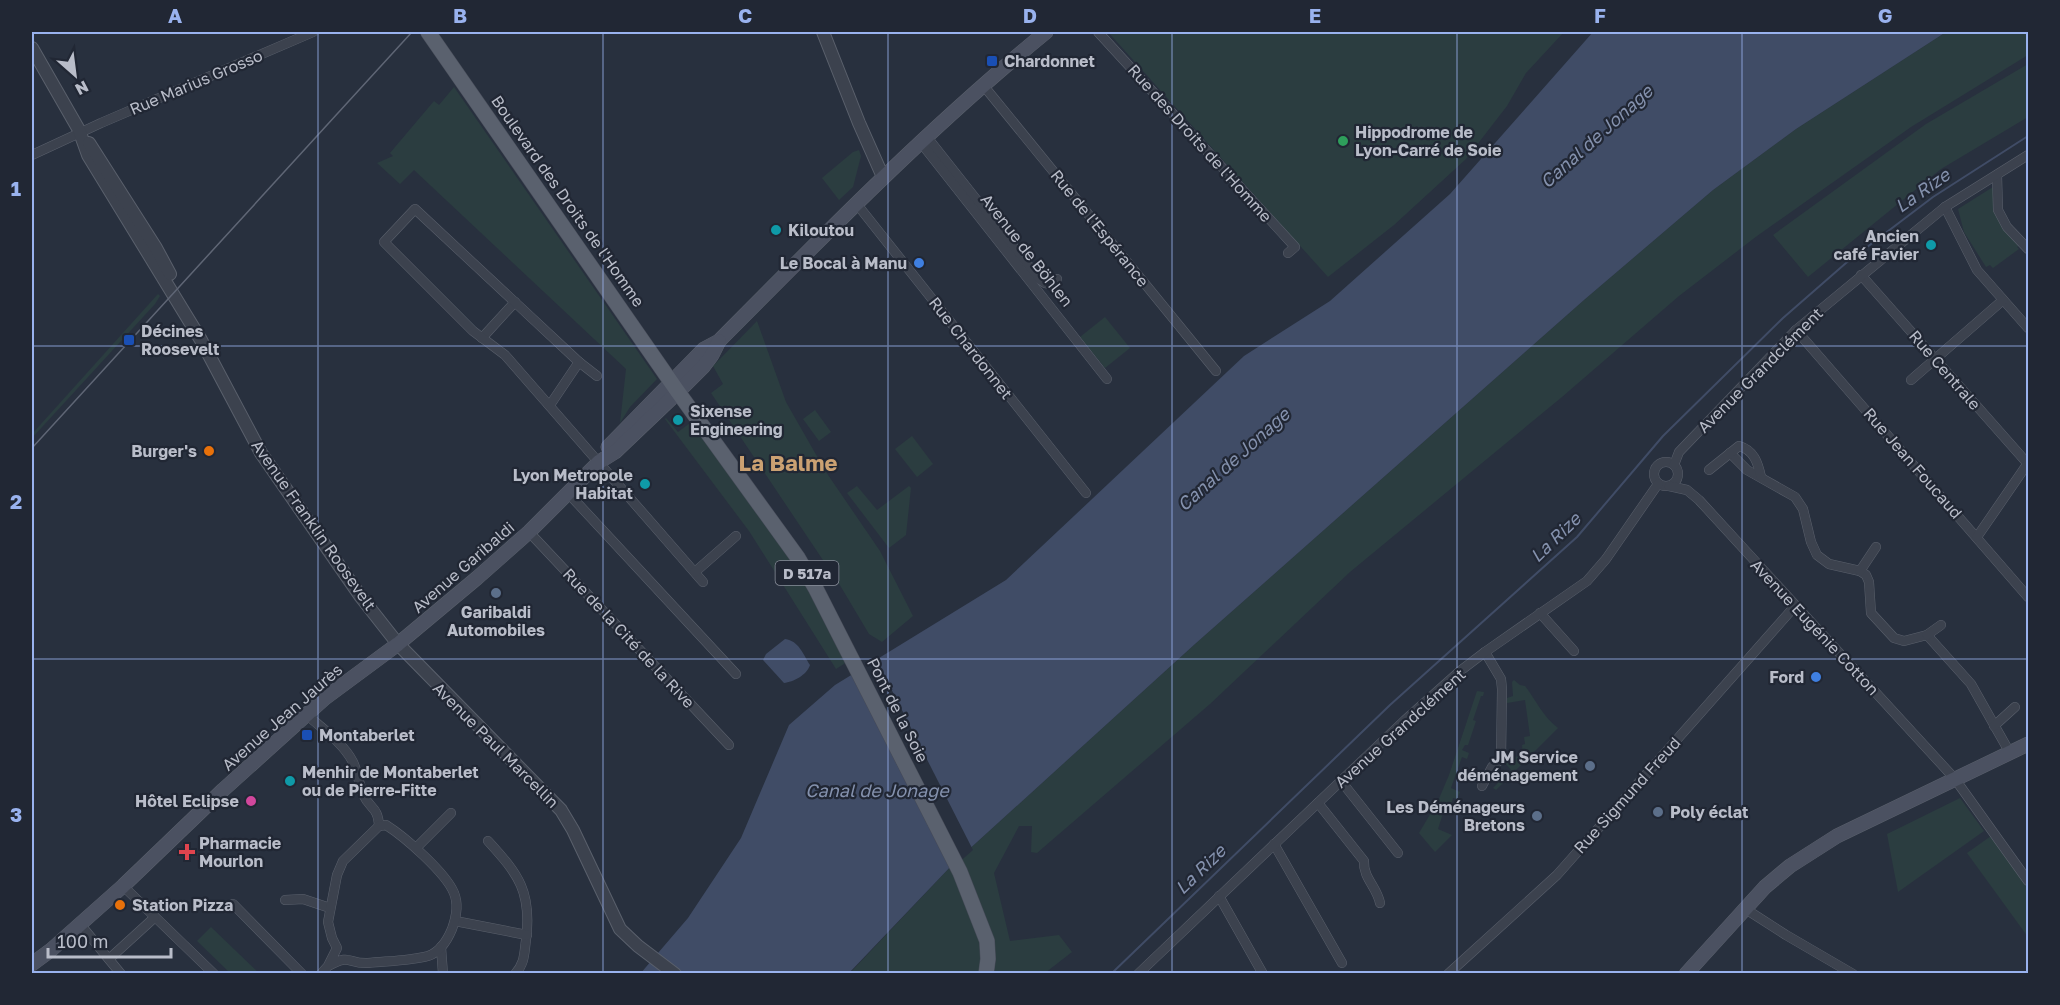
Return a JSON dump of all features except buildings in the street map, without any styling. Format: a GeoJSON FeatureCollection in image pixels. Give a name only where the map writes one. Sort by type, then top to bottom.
{"type":"FeatureCollection","features":[{"type":"Feature","properties":{"kind":"main road","name":"Boulevard des Droits de l'Homme"},"geometry":{"type":"LineString","coordinates":[[428,32],[675,387]]}},
{"type":"Feature","properties":{"kind":"main road"},"geometry":{"type":"LineString","coordinates":[[884,177],[983,85],[1046,32]]}},
{"type":"Feature","properties":{"kind":"main road","name":"Avenue Garibaldi"},"geometry":{"type":"LineString","coordinates":[[398,644],[529,532],[599,462],[619,435],[675,387],[704,349],[719,341],[884,177]]}},
{"type":"Feature","properties":{"kind":"main road","name":"Pont de la Soie"},"geometry":{"type":"LineString","coordinates":[[675,387],[798,558],[846,646],[966,887],[979,919]]}},
{"type":"Feature","properties":{"kind":"main road","name":"Avenue Jean Jaurès"},"geometry":{"type":"LineString","coordinates":[[32,964],[123,886],[223,790],[325,698],[398,644]]}},
{"type":"Feature","properties":{"kind":"main road"},"geometry":{"type":"LineString","coordinates":[[1686,974],[1744,908],[1782,873],[1821,845],[2028,744]]}},
{"type":"Feature","properties":{"kind":"main road","name":"D 517a"},"geometry":{"type":"LineString","coordinates":[[976,974],[979,919]]}},
{"type":"Feature","properties":{"kind":"main road","name":"D 517a"},"geometry":{"type":"LineString","coordinates":[[979,919],[987,941],[986,974]]}},
{"type":"Feature","properties":{"kind":"street","name":"Rue Marius Grosso"},"geometry":{"type":"LineString","coordinates":[[32,155],[313,32]]}},
{"type":"Feature","properties":{"kind":"street"},"geometry":{"type":"LineString","coordinates":[[823,32],[862,131],[884,177]]}},
{"type":"Feature","properties":{"kind":"street","name":"Rue des Droits de l'Homme"},"geometry":{"type":"LineString","coordinates":[[1098,32],[1295,247],[1288,253]]}},
{"type":"Feature","properties":{"kind":"street","name":"Avenue Franklin Roosevelt"},"geometry":{"type":"LineString","coordinates":[[32,48],[80,133],[88,155],[163,269],[190,326],[201,340],[261,453],[362,597],[398,644]]}},
{"type":"Feature","properties":{"kind":"street","name":"Rue de l'Espérance"},"geometry":{"type":"LineString","coordinates":[[983,85],[1216,371]]}},
{"type":"Feature","properties":{"kind":"street"},"geometry":{"type":"LineString","coordinates":[[924,140],[1039,279],[1050,284],[1057,279]]}},
{"type":"Feature","properties":{"kind":"street","name":"Avenue de Böhlen"},"geometry":{"type":"LineString","coordinates":[[924,140],[1107,379]]}},
{"type":"Feature","properties":{"kind":"street","name":"Avenue Grandclément"},"geometry":{"type":"LineString","coordinates":[[1674,465],[1679,452],[1796,330],[1945,207],[2028,155]]}},
{"type":"Feature","properties":{"kind":"street"},"geometry":{"type":"LineString","coordinates":[[1997,175],[1998,210],[2007,227],[2028,249]]}},
{"type":"Feature","properties":{"kind":"street","name":"Rue Chardonnet"},"geometry":{"type":"LineString","coordinates":[[856,203],[1086,493]]}},
{"type":"Feature","properties":{"kind":"street"},"geometry":{"type":"LineString","coordinates":[[1945,207],[1977,270],[2028,328]]}},
{"type":"Feature","properties":{"kind":"street"},"geometry":{"type":"LineString","coordinates":[[597,376],[579,362],[415,209],[384,242],[473,331],[505,356],[703,582]]}},
{"type":"Feature","properties":{"kind":"street","name":"Rue Centrale"},"geometry":{"type":"LineString","coordinates":[[1861,275],[2028,464]]}},
{"type":"Feature","properties":{"kind":"street"},"geometry":{"type":"LineString","coordinates":[[1911,380],[2003,300]]}},
{"type":"Feature","properties":{"kind":"street"},"geometry":{"type":"LineString","coordinates":[[482,338],[515,302]]}},
{"type":"Feature","properties":{"kind":"street","name":"Rue Jean Foucaud"},"geometry":{"type":"LineString","coordinates":[[1796,330],[2028,597]]}},
{"type":"Feature","properties":{"kind":"street"},"geometry":{"type":"LineString","coordinates":[[550,405],[579,362]]}},
{"type":"Feature","properties":{"kind":"street"},"geometry":{"type":"LineString","coordinates":[[1709,470],[1739,446],[1744,447],[1758,461],[1761,477]]}},
{"type":"Feature","properties":{"kind":"street"},"geometry":{"type":"LineString","coordinates":[[1730,453],[1747,470],[1795,497],[1803,510],[1811,542],[1817,555],[1829,564],[1860,571],[1866,575],[1869,582],[1871,613],[1894,638],[1904,641],[1927,635],[1941,625]]}},
{"type":"Feature","properties":{"kind":"street"},"geometry":{"type":"LineString","coordinates":[[1665,462],[1674,465],[1678,478],[1669,486],[1658,484],[1654,477],[1655,468],[1665,462]]}},
{"type":"Feature","properties":{"kind":"street"},"geometry":{"type":"LineString","coordinates":[[1977,537],[2028,464]]}},
{"type":"Feature","properties":{"kind":"street","name":"Avenue Grandclément"},"geometry":{"type":"LineString","coordinates":[[1138,974],[1405,720],[1460,671],[1587,580],[1601,566],[1658,484]]}},
{"type":"Feature","properties":{"kind":"street","name":"Avenue Eugénie Cotton"},"geometry":{"type":"LineString","coordinates":[[1669,486],[1687,490],[1699,500],[1955,779],[2028,881]]}},
{"type":"Feature","properties":{"kind":"street"},"geometry":{"type":"LineString","coordinates":[[568,494],[736,674]]}},
{"type":"Feature","properties":{"kind":"street","name":"Rue de la Cité de la Rive"},"geometry":{"type":"LineString","coordinates":[[529,532],[729,745]]}},
{"type":"Feature","properties":{"kind":"street"},"geometry":{"type":"LineString","coordinates":[[695,572],[736,536]]}},
{"type":"Feature","properties":{"kind":"street"},"geometry":{"type":"LineString","coordinates":[[1860,571],[1876,546]]}},
{"type":"Feature","properties":{"kind":"street","name":"Rue Sigmund Freud"},"geometry":{"type":"LineString","coordinates":[[1448,974],[1557,875],[1795,606]]}},
{"type":"Feature","properties":{"kind":"street"},"geometry":{"type":"LineString","coordinates":[[1540,613],[1574,651]]}},
{"type":"Feature","properties":{"kind":"street"},"geometry":{"type":"LineString","coordinates":[[1927,635],[1971,684],[2010,753]]}},
{"type":"Feature","properties":{"kind":"street","name":"Avenue Paul Marcellin"},"geometry":{"type":"LineString","coordinates":[[398,644],[561,810],[573,830],[616,921],[626,936],[675,974]]}},
{"type":"Feature","properties":{"kind":"street"},"geometry":{"type":"LineString","coordinates":[[1482,786],[1492,767],[1500,759],[1502,712],[1500,679],[1485,652]]}},
{"type":"Feature","properties":{"kind":"street"},"geometry":{"type":"LineString","coordinates":[[1994,726],[2015,706]]}},
{"type":"Feature","properties":{"kind":"street"},"geometry":{"type":"LineString","coordinates":[[307,715],[345,750],[357,771],[363,793],[378,814],[383,826],[416,848],[450,885],[456,903],[455,921],[441,948],[429,955],[358,963],[337,948],[328,922],[330,908],[337,875],[343,861],[383,826]]}},
{"type":"Feature","properties":{"kind":"street"},"geometry":{"type":"LineString","coordinates":[[1341,781],[1398,853]]}},
{"type":"Feature","properties":{"kind":"street"},"geometry":{"type":"LineString","coordinates":[[1318,803],[1364,861],[1366,877],[1376,891],[1380,903]]}},
{"type":"Feature","properties":{"kind":"street"},"geometry":{"type":"LineString","coordinates":[[416,848],[451,813]]}},
{"type":"Feature","properties":{"kind":"street"},"geometry":{"type":"LineString","coordinates":[[488,841],[513,867],[523,888],[529,915],[523,965],[515,974]]}},
{"type":"Feature","properties":{"kind":"street"},"geometry":{"type":"LineString","coordinates":[[1274,844],[1342,963]]}},
{"type":"Feature","properties":{"kind":"street"},"geometry":{"type":"LineString","coordinates":[[123,886],[214,974]]}},
{"type":"Feature","properties":{"kind":"street"},"geometry":{"type":"LineString","coordinates":[[1220,896],[1263,974]]}},
{"type":"Feature","properties":{"kind":"street"},"geometry":{"type":"LineString","coordinates":[[285,900],[303,899],[330,908]]}},
{"type":"Feature","properties":{"kind":"street"},"geometry":{"type":"LineString","coordinates":[[233,904],[302,974]]}},
{"type":"Feature","properties":{"kind":"street"},"geometry":{"type":"LineString","coordinates":[[1744,908],[1853,974]]}},
{"type":"Feature","properties":{"kind":"street"},"geometry":{"type":"LineString","coordinates":[[109,959],[154,918]]}},
{"type":"Feature","properties":{"kind":"street"},"geometry":{"type":"LineString","coordinates":[[455,921],[527,935]]}},
{"type":"Feature","properties":{"kind":"street"},"geometry":{"type":"LineString","coordinates":[[80,924],[121,974]]}},
{"type":"Feature","properties":{"kind":"street"},"geometry":{"type":"LineString","coordinates":[[321,974],[337,948]]}},
{"type":"Feature","properties":{"kind":"street"},"geometry":{"type":"LineString","coordinates":[[441,948],[442,974]]}},
{"type":"Feature","properties":{"kind":"street"},"geometry":{"type":"LineString","coordinates":[[328,966],[348,958]]}},
{"type":"Feature","properties":{"kind":"shaded area","name":"Hippodrome de Lyon-Carré de Soie"},"geometry":{"type":"Polygon","coordinates":[[[1108,32],[1564,32],[1526,73],[1507,106],[1466,159],[1394,225],[1328,277],[1108,32]]]}},
{"type":"Feature","properties":{"kind":"shaded area"},"geometry":{"type":"Polygon","coordinates":[[[1946,32],[2028,32],[2028,55],[1911,127],[1757,236],[1679,296],[1562,397],[1350,572],[1210,704],[1037,853],[1031,852],[1032,826],[1019,826],[994,873],[1010,941],[1059,935],[1072,952],[1045,973],[849,974],[954,863],[1195,644],[1584,300],[1713,190],[1796,129],[1946,32]]]}},
{"type":"Feature","properties":{"kind":"shaded area"},"geometry":{"type":"Polygon","coordinates":[[[2028,64],[2028,117],[1941,169],[1808,277],[1773,235],[1926,124],[2028,64]]]}},
{"type":"Feature","properties":{"kind":"shaded area"},"geometry":{"type":"Polygon","coordinates":[[[454,87],[657,379],[630,407],[620,423],[626,369],[414,170],[400,184],[377,163],[393,156],[390,153],[434,101],[439,105],[454,87]]]}},
{"type":"Feature","properties":{"kind":"shaded area"},"geometry":{"type":"Polygon","coordinates":[[[859,150],[861,156],[853,187],[839,200],[822,178],[853,152],[859,150]]]}},
{"type":"Feature","properties":{"kind":"shaded area"},"geometry":{"type":"Polygon","coordinates":[[[1993,187],[1994,204],[2020,245],[2017,247],[2019,249],[1993,268],[1990,265],[1986,267],[1964,232],[1958,209],[1993,187]]]}},
{"type":"Feature","properties":{"kind":"shaded area"},"geometry":{"type":"Polygon","coordinates":[[[158,294],[160,296],[155,304],[32,438],[32,434],[158,294]]]}},
{"type":"Feature","properties":{"kind":"shaded area"},"geometry":{"type":"Polygon","coordinates":[[[1105,317],[1130,348],[1105,368],[1080,337],[1105,317]]]}},
{"type":"Feature","properties":{"kind":"shaded area"},"geometry":{"type":"Polygon","coordinates":[[[757,321],[786,402],[826,472],[880,551],[913,616],[882,642],[869,634],[841,587],[711,393],[723,384],[713,366],[757,321]]]}},
{"type":"Feature","properties":{"kind":"shaded area"},"geometry":{"type":"Polygon","coordinates":[[[815,410],[831,432],[819,441],[803,419],[815,410]]]}},
{"type":"Feature","properties":{"kind":"shaded area"},"geometry":{"type":"Polygon","coordinates":[[[666,418],[678,432],[694,420],[808,584],[847,662],[836,669],[749,531],[666,418]]]}},
{"type":"Feature","properties":{"kind":"shaded area"},"geometry":{"type":"Polygon","coordinates":[[[912,436],[933,464],[917,477],[895,449],[912,436]]]}},
{"type":"Feature","properties":{"kind":"shaded area"},"geometry":{"type":"Polygon","coordinates":[[[857,486],[877,510],[909,486],[911,488],[906,535],[889,548],[847,493],[857,486]]]}},
{"type":"Feature","properties":{"kind":"shaded area"},"geometry":{"type":"Polygon","coordinates":[[[1514,680],[1525,686],[1544,714],[1558,728],[1496,790],[1493,788],[1511,770],[1505,763],[1511,762],[1511,757],[1523,756],[1524,737],[1530,736],[1525,700],[1507,703],[1507,698],[1513,696],[1512,682],[1514,680]]]}},
{"type":"Feature","properties":{"kind":"shaded area"},"geometry":{"type":"Polygon","coordinates":[[[1477,691],[1484,692],[1473,720],[1476,721],[1468,745],[1465,745],[1462,750],[1469,753],[1467,759],[1462,757],[1451,788],[1460,792],[1457,799],[1453,798],[1451,806],[1446,804],[1438,829],[1452,835],[1435,852],[1419,833],[1438,801],[1449,775],[1477,691]]]}},
{"type":"Feature","properties":{"kind":"shaded area"},"geometry":{"type":"Polygon","coordinates":[[[1960,798],[1984,831],[1898,892],[1887,834],[1960,798]]]}},
{"type":"Feature","properties":{"kind":"shaded area"},"geometry":{"type":"Polygon","coordinates":[[[1991,836],[2028,889],[2028,937],[1967,853],[1991,836]]]}},
{"type":"Feature","properties":{"kind":"shaded area"},"geometry":{"type":"Polygon","coordinates":[[[211,927],[259,973],[230,973],[197,941],[211,927]]]}},
{"type":"Feature","properties":{"kind":"water","name":"Canal de Jonage"},"geometry":{"type":"Polygon","coordinates":[[[1593,32],[1946,32],[1796,129],[1713,190],[1584,300],[1195,644],[954,863],[849,973],[640,974],[688,918],[741,838],[789,725],[835,685],[1006,580],[1244,356],[1330,301],[1450,194],[1593,32]]]}},
{"type":"Feature","properties":{"kind":"water"},"geometry":{"type":"Polygon","coordinates":[[[785,639],[797,645],[810,665],[799,677],[784,683],[763,660],[766,654],[785,639]]]}},
{"type":"Feature","properties":{"kind":"pier"},"geometry":{"type":"Polygon","coordinates":[[[875,657],[973,850],[956,865],[851,672],[875,657]]]}},
{"type":"Feature","properties":{"kind":"waterway","name":"La Rize"},"geometry":{"type":"LineString","coordinates":[[1111,974],[1390,705],[1577,537],[1663,436],[1783,318],[1846,263],[1933,197],[2028,136]]}},
{"type":"Feature","properties":{"kind":"tram line"},"geometry":{"type":"LineString","coordinates":[[32,448],[412,32]]}},
{"type":"Feature","properties":{"kind":"place","name":"Chardonnet"},"geometry":{"type":"Point","coordinates":[992,61]}},
{"type":"Feature","properties":{"kind":"place","name":"Hippodrome de Lyon-Carré de Soie"},"geometry":{"type":"Point","coordinates":[1343,141]}},
{"type":"Feature","properties":{"kind":"place","name":"Kiloutou"},"geometry":{"type":"Point","coordinates":[776,230]}},
{"type":"Feature","properties":{"kind":"place","name":"Ancien café Favier"},"geometry":{"type":"Point","coordinates":[1931,245]}},
{"type":"Feature","properties":{"kind":"place","name":"Le Bocal à Manu"},"geometry":{"type":"Point","coordinates":[919,263]}},
{"type":"Feature","properties":{"kind":"place","name":"Décines Roosevelt"},"geometry":{"type":"Point","coordinates":[129,340]}},
{"type":"Feature","properties":{"kind":"place","name":"Sixense Engineering"},"geometry":{"type":"Point","coordinates":[678,420]}},
{"type":"Feature","properties":{"kind":"place","name":"Burger's"},"geometry":{"type":"Point","coordinates":[209,451]}},
{"type":"Feature","properties":{"kind":"place","name":"Lyon Metropole Habitat"},"geometry":{"type":"Point","coordinates":[645,484]}},
{"type":"Feature","properties":{"kind":"place","name":"Garibaldi Automobiles"},"geometry":{"type":"Point","coordinates":[496,593]}},
{"type":"Feature","properties":{"kind":"place","name":"Ford"},"geometry":{"type":"Point","coordinates":[1816,677]}},
{"type":"Feature","properties":{"kind":"place","name":"Montaberlet"},"geometry":{"type":"Point","coordinates":[307,735]}},
{"type":"Feature","properties":{"kind":"place","name":"JM Service déménagement"},"geometry":{"type":"Point","coordinates":[1590,766]}},
{"type":"Feature","properties":{"kind":"place","name":"Menhir de Montaberlet ou de Pierre-Fitte"},"geometry":{"type":"Point","coordinates":[290,781]}},
{"type":"Feature","properties":{"kind":"place","name":"Hôtel Eclipse"},"geometry":{"type":"Point","coordinates":[251,801]}},
{"type":"Feature","properties":{"kind":"place","name":"Poly éclat"},"geometry":{"type":"Point","coordinates":[1658,812]}},
{"type":"Feature","properties":{"kind":"place","name":"Les Déménageurs Bretons"},"geometry":{"type":"Point","coordinates":[1537,816]}},
{"type":"Feature","properties":{"kind":"place","name":"Pharmacie Mourlon"},"geometry":{"type":"Point","coordinates":[187,852]}},
{"type":"Feature","properties":{"kind":"place","name":"Station Pizza"},"geometry":{"type":"Point","coordinates":[120,905]}},
{"type":"Feature","properties":{"kind":"district","name":"La Balme"},"geometry":{"type":"Point","coordinates":[788,462]}}]}
